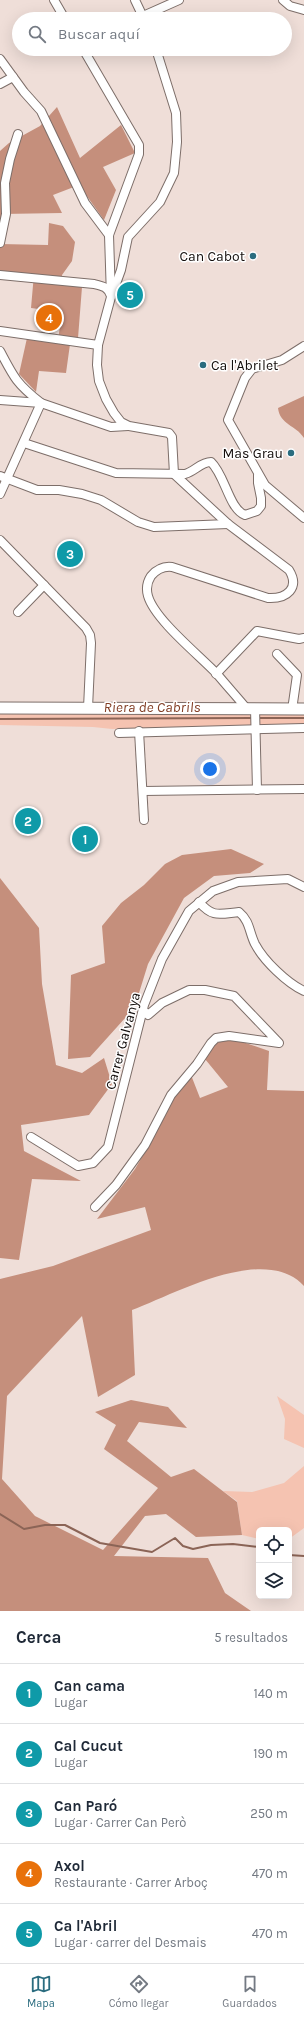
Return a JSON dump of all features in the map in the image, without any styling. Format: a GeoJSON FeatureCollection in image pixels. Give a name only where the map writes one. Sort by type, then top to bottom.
{"type":"FeatureCollection","features":[{"type":"Feature","properties":{"kind":"street"},"geometry":{"type":"LineString","coordinates":[[54,0],[61,12]]}},
{"type":"Feature","properties":{"kind":"street"},"geometry":{"type":"LineString","coordinates":[[135,0],[140,12]]}},
{"type":"Feature","properties":{"kind":"street"},"geometry":{"type":"LineString","coordinates":[[155,12],[179,0]]}},
{"type":"Feature","properties":{"kind":"street"},"geometry":{"type":"LineString","coordinates":[[282,0],[290,6],[304,10]]}},
{"type":"Feature","properties":{"kind":"street"},"geometry":{"type":"LineString","coordinates":[[87,56],[139,145],[139,154],[109,234],[111,297]]}},
{"type":"Feature","properties":{"kind":"street"},"geometry":{"type":"LineString","coordinates":[[129,426],[122,422],[114,413],[99,381],[98,344],[111,297],[121,270],[128,237],[160,202],[174,173],[177,142],[176,113],[158,56]]}},
{"type":"Feature","properties":{"kind":"street"},"geometry":{"type":"LineString","coordinates":[[0,59],[41,111],[85,203],[109,234]]}},
{"type":"Feature","properties":{"kind":"street"},"geometry":{"type":"LineString","coordinates":[[0,84],[13,77]]}},
{"type":"Feature","properties":{"kind":"street"},"geometry":{"type":"LineString","coordinates":[[0,243],[6,214],[5,183],[10,159],[18,134]]}},
{"type":"Feature","properties":{"kind":"street"},"geometry":{"type":"LineString","coordinates":[[0,275],[94,284],[104,286],[108,290],[111,297]]}},
{"type":"Feature","properties":{"kind":"street"},"geometry":{"type":"LineString","coordinates":[[0,331],[98,344]]}},
{"type":"Feature","properties":{"kind":"street"},"geometry":{"type":"LineString","coordinates":[[304,346],[282,360],[252,368],[245,378],[229,414],[228,420],[265,485],[304,518]]}},
{"type":"Feature","properties":{"kind":"street"},"geometry":{"type":"LineString","coordinates":[[0,351],[12,376],[41,403]]}},
{"type":"Feature","properties":{"kind":"street"},"geometry":{"type":"LineString","coordinates":[[0,400],[41,403],[111,427],[129,426],[169,433],[172,437],[174,474],[228,524],[289,570],[293,577],[293,584],[286,596],[278,598],[268,598],[166,566],[154,572],[149,578],[146,588],[148,597],[155,609],[178,637],[252,710],[257,790]]}},
{"type":"Feature","properties":{"kind":"street"},"geometry":{"type":"LineString","coordinates":[[0,494],[3,477],[24,443],[41,403]]}},
{"type":"Feature","properties":{"kind":"street"},"geometry":{"type":"LineString","coordinates":[[24,443],[116,473],[186,474],[205,462],[211,462],[218,468],[236,508],[245,515],[257,511],[261,506],[258,475]]}},
{"type":"Feature","properties":{"kind":"street"},"geometry":{"type":"LineString","coordinates":[[3,477],[37,490],[59,490],[95,498],[111,505],[138,522],[154,527],[228,524]]}},
{"type":"Feature","properties":{"kind":"street"},"geometry":{"type":"LineString","coordinates":[[0,540],[90,634],[91,643],[88,708]]}},
{"type":"Feature","properties":{"kind":"street"},"geometry":{"type":"LineString","coordinates":[[18,612],[44,585]]}},
{"type":"Feature","properties":{"kind":"street"},"geometry":{"type":"LineString","coordinates":[[216,674],[257,631],[299,639],[304,638]]}},
{"type":"Feature","properties":{"kind":"street"},"geometry":{"type":"LineString","coordinates":[[277,654],[297,676],[292,710]]}},
{"type":"Feature","properties":{"kind":"street"},"geometry":{"type":"LineString","coordinates":[[0,708],[304,709]]}},
{"type":"Feature","properties":{"kind":"street"},"geometry":{"type":"LineString","coordinates":[[119,732],[254,727],[304,728]]}},
{"type":"Feature","properties":{"kind":"street"},"geometry":{"type":"LineString","coordinates":[[139,731],[144,820]]}},
{"type":"Feature","properties":{"kind":"street"},"geometry":{"type":"LineString","coordinates":[[143,791],[304,789]]}},
{"type":"Feature","properties":{"kind":"street","name":"Carrer Galvanya"},"geometry":{"type":"LineString","coordinates":[[31,1137],[78,1166],[94,1163],[108,1147],[110,1141],[143,1010],[166,952],[189,911],[213,891],[238,882],[288,879],[304,887]]}},
{"type":"Feature","properties":{"kind":"street"},"geometry":{"type":"LineString","coordinates":[[199,902],[206,910],[216,915],[238,912],[244,916],[249,924],[255,944],[260,952],[280,974],[296,987],[304,991]]}},
{"type":"Feature","properties":{"kind":"street"},"geometry":{"type":"LineString","coordinates":[[95,1208],[116,1186],[145,1145],[171,1095],[216,1038],[229,1036],[279,1043],[234,996],[196,989],[189,990],[162,1003],[148,1015],[143,1010]]}},
{"type":"Feature","properties":{"kind":"shaded area"},"geometry":{"type":"Polygon","coordinates":[[[57,107],[80,158],[121,125],[135,153],[103,167],[116,190],[104,220],[79,185],[53,195],[62,213],[2,214],[0,225],[0,151],[9,143],[40,126],[57,107]]]}},
{"type":"Feature","properties":{"kind":"shaded area"},"geometry":{"type":"Polygon","coordinates":[[[49,223],[63,226],[75,242],[72,261],[62,275],[62,285],[82,287],[78,338],[71,337],[66,373],[39,371],[36,392],[19,374],[27,338],[58,340],[62,312],[31,308],[34,274],[0,273],[0,244],[48,245],[49,223]]]}},
{"type":"Feature","properties":{"kind":"shaded area"},"geometry":{"type":"Polygon","coordinates":[[[304,396],[304,438],[297,430],[285,422],[279,414],[278,408],[304,396]]]}},
{"type":"Feature","properties":{"kind":"shaded area"},"geometry":{"type":"Polygon","coordinates":[[[82,712],[304,714],[304,724],[112,729],[93,727],[0,725],[0,714],[82,712]]]}},
{"type":"Feature","properties":{"kind":"shaded area"},"geometry":{"type":"Polygon","coordinates":[[[231,849],[264,864],[250,873],[214,876],[184,898],[148,964],[139,993],[126,1017],[90,1057],[68,1059],[71,975],[105,963],[102,926],[121,903],[144,885],[165,864],[182,855],[231,849]]]}},
{"type":"Feature","properties":{"kind":"shaded area"},"geometry":{"type":"Polygon","coordinates":[[[0,878],[39,928],[42,984],[56,1065],[82,1073],[104,1058],[112,1084],[89,1115],[21,1125],[24,1151],[81,1181],[32,1179],[19,1260],[0,1258],[0,878]]]}},
{"type":"Feature","properties":{"kind":"shaded area"},"geometry":{"type":"Polygon","coordinates":[[[234,1039],[269,1051],[267,1090],[304,1091],[304,1286],[287,1274],[267,1269],[244,1270],[195,1284],[132,1310],[135,1375],[98,1397],[82,1316],[7,1396],[2,1479],[35,1516],[103,1550],[158,1488],[104,1449],[116,1425],[95,1412],[131,1400],[168,1407],[187,1428],[139,1422],[127,1441],[171,1477],[194,1469],[237,1502],[242,1535],[196,1537],[166,1514],[145,1516],[114,1556],[208,1558],[225,1593],[251,1611],[0,1611],[0,1279],[53,1266],[151,1230],[145,1207],[97,1219],[135,1169],[156,1133],[164,1112],[173,1097],[191,1075],[200,1098],[228,1087],[205,1059],[215,1043],[234,1039]]]}},
{"type":"Feature","properties":{"kind":"shaded area"},"geometry":{"type":"Polygon","coordinates":[[[277,1396],[304,1415],[304,1448],[284,1439],[285,1419],[277,1396]]]}},
{"type":"Feature","properties":{"kind":"shaded area"},"geometry":{"type":"Polygon","coordinates":[[[304,1466],[304,1528],[292,1537],[292,1527],[256,1527],[256,1538],[242,1535],[237,1501],[223,1491],[252,1492],[284,1483],[304,1466]]]}},
{"type":"Feature","properties":{"kind":"waterway","name":"Riera de Cabrils"},"geometry":{"type":"LineString","coordinates":[[0,719],[253,718]]}},
{"type":"Feature","properties":{"kind":"waterway","name":"Riera de Cabrils"},"geometry":{"type":"LineString","coordinates":[[257,718],[304,718]]}},
{"type":"Feature","properties":{"kind":"waterway"},"geometry":{"type":"LineString","coordinates":[[0,1514],[24,1529],[45,1525],[65,1525],[100,1543],[152,1552],[175,1538],[183,1546],[193,1549],[211,1545],[233,1544],[256,1547]]}},
{"type":"Feature","properties":{"kind":"waterway"},"geometry":{"type":"LineString","coordinates":[[292,1555],[304,1556]]}},
{"type":"Feature","properties":{"kind":"place","name":"Can Cabot"},"geometry":{"type":"Point","coordinates":[253,256]}},
{"type":"Feature","properties":{"kind":"place","name":"Ca l'Abril"},"geometry":{"type":"Point","coordinates":[130,295]}},
{"type":"Feature","properties":{"kind":"place","name":"Axol"},"geometry":{"type":"Point","coordinates":[49,318]}},
{"type":"Feature","properties":{"kind":"place","name":"Ca l'Abrilet"},"geometry":{"type":"Point","coordinates":[203,365]}},
{"type":"Feature","properties":{"kind":"place","name":"Mas Grau"},"geometry":{"type":"Point","coordinates":[291,453]}},
{"type":"Feature","properties":{"kind":"place","name":"Can Paró"},"geometry":{"type":"Point","coordinates":[70,554]}},
{"type":"Feature","properties":{"kind":"place","name":"Cal Cucut"},"geometry":{"type":"Point","coordinates":[28,821]}},
{"type":"Feature","properties":{"kind":"place","name":"Can cama"},"geometry":{"type":"Point","coordinates":[85,839]}}]}
